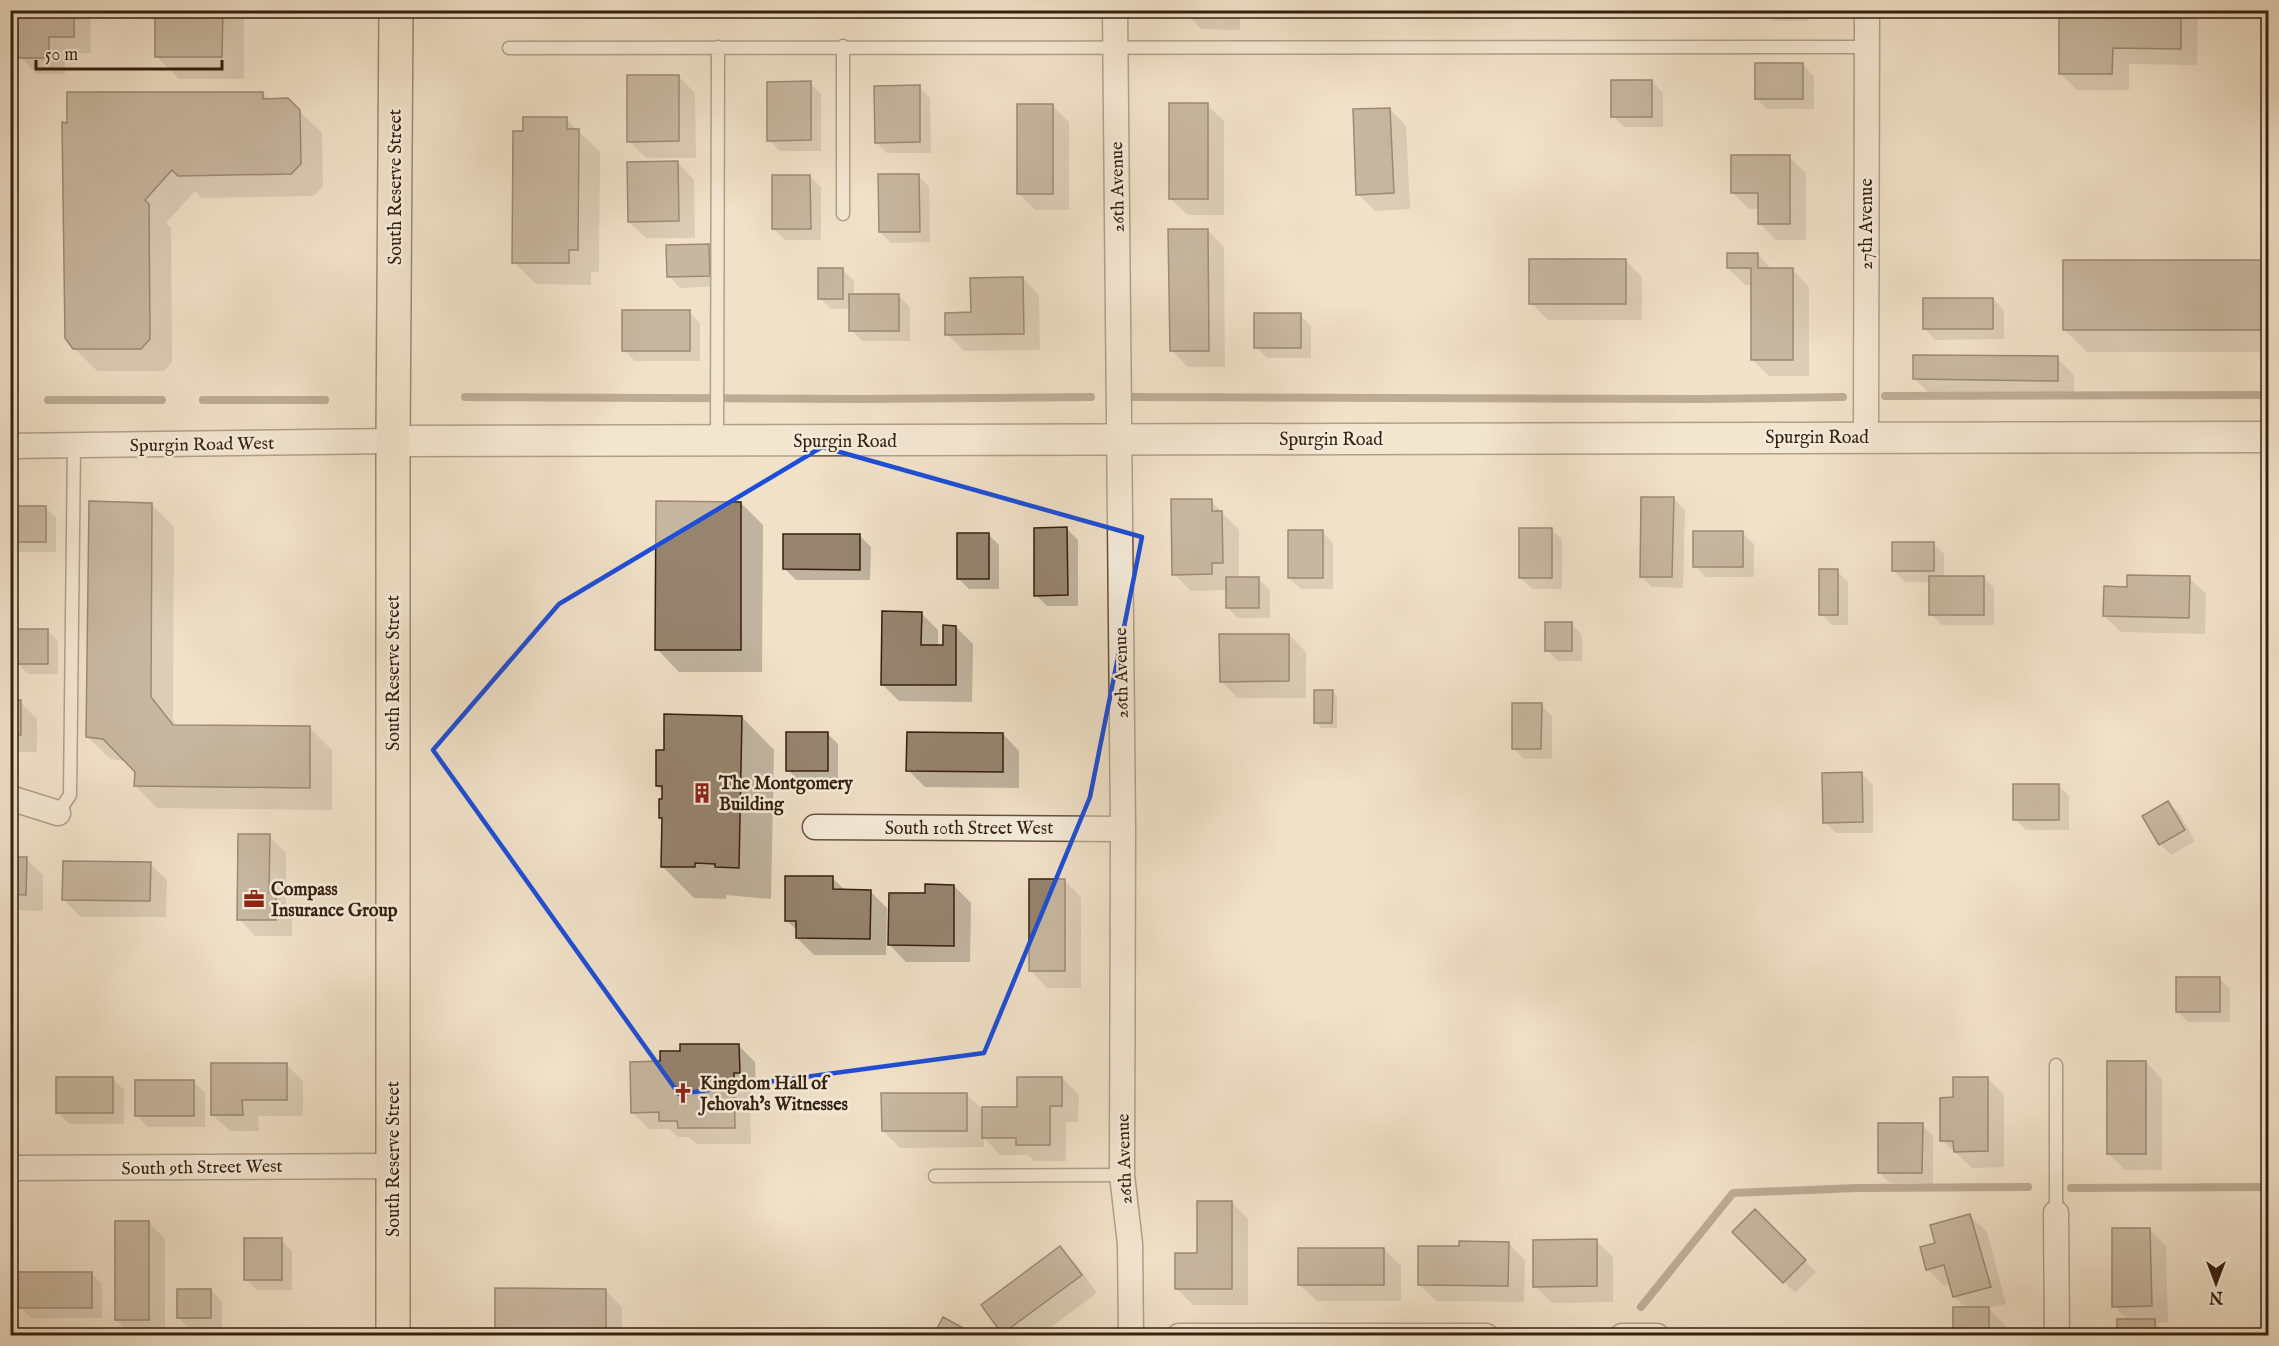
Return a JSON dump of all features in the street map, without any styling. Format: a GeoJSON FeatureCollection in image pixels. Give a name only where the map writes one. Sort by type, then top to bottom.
{"type":"FeatureCollection","features":[{"type":"Feature","properties":{"kind":"highway","name":"South Reserve Street"},"geometry":{"type":"LineString","coordinates":[[393,1335],[393,441],[396,10]]}},
{"type":"Feature","properties":{"kind":"street","name":"26th Avenue"},"geometry":{"type":"LineString","coordinates":[[1116,10],[1123,829],[1122,1175],[1130,1244],[1131,1335]]}},
{"type":"Feature","properties":{"kind":"street","name":"27th Avenue"},"geometry":{"type":"LineString","coordinates":[[1866,437],[1867,10]]}},
{"type":"Feature","properties":{"kind":"street","name":"Spurgin Road"},"geometry":{"type":"LineString","coordinates":[[393,441],[2268,437]]}},
{"type":"Feature","properties":{"kind":"street","name":"Spurgin Road West"},"geometry":{"type":"LineString","coordinates":[[10,446],[393,441]]}},
{"type":"Feature","properties":{"kind":"street"},"geometry":{"type":"LineString","coordinates":[[10,798],[58,813]]}},
{"type":"Feature","properties":{"kind":"street","name":"South 10th Street West"},"geometry":{"type":"LineString","coordinates":[[815,827],[1123,829]]}},
{"type":"Feature","properties":{"kind":"street","name":"South 9th Street West"},"geometry":{"type":"LineString","coordinates":[[10,1168],[393,1166]]}},
{"type":"Feature","properties":{"kind":"street"},"geometry":{"type":"LineString","coordinates":[[2056,1214],[2057,1335]]}},
{"type":"Feature","properties":{"kind":"street"},"geometry":{"type":"LineString","coordinates":[[1179,1335],[1486,1335]]}},
{"type":"Feature","properties":{"kind":"street"},"geometry":{"type":"LineString","coordinates":[[1622,1335],[1656,1335]]}},
{"type":"Feature","properties":{"kind":"lane"},"geometry":{"type":"LineString","coordinates":[[509,48],[718,46],[1867,47]]}},
{"type":"Feature","properties":{"kind":"lane"},"geometry":{"type":"LineString","coordinates":[[717,442],[718,46]]}},
{"type":"Feature","properties":{"kind":"lane"},"geometry":{"type":"LineString","coordinates":[[843,46],[843,214]]}},
{"type":"Feature","properties":{"kind":"lane"},"geometry":{"type":"LineString","coordinates":[[58,813],[70,795],[74,445]]}},
{"type":"Feature","properties":{"kind":"lane"},"geometry":{"type":"LineString","coordinates":[[2056,1065],[2056,1214]]}},
{"type":"Feature","properties":{"kind":"lane"},"geometry":{"type":"LineString","coordinates":[[935,1176],[1122,1175]]}},
{"type":"Feature","properties":{"kind":"highlighted area"},"geometry":{"type":"Polygon","coordinates":[[[822,447],[1142,537],[1090,797],[984,1053],[679,1094],[433,750],[559,604],[822,447]]]}},
{"type":"Feature","properties":{"kind":"building"},"geometry":{"type":"Polygon","coordinates":[[[10,10],[74,10],[74,37],[49,37],[49,58],[18,58],[18,25],[10,25],[10,10]]]}},
{"type":"Feature","properties":{"kind":"building"},"geometry":{"type":"Polygon","coordinates":[[[155,10],[223,10],[222,57],[155,57],[155,10]]]}},
{"type":"Feature","properties":{"kind":"building"},"geometry":{"type":"Polygon","coordinates":[[[1182,10],[1224,10],[1224,14],[1182,13],[1182,10]]]}},
{"type":"Feature","properties":{"kind":"building"},"geometry":{"type":"Polygon","coordinates":[[[2059,10],[2181,10],[2181,49],[2113,48],[2112,74],[2059,74],[2059,10]]]}},
{"type":"Feature","properties":{"kind":"building"},"geometry":{"type":"Polygon","coordinates":[[[1755,63],[1803,63],[1803,99],[1755,99],[1755,63]]]}},
{"type":"Feature","properties":{"kind":"building"},"geometry":{"type":"Polygon","coordinates":[[[627,75],[679,75],[679,141],[627,142],[627,75]]]}},
{"type":"Feature","properties":{"kind":"building"},"geometry":{"type":"Polygon","coordinates":[[[1611,80],[1652,80],[1652,117],[1611,117],[1611,80]]]}},
{"type":"Feature","properties":{"kind":"building"},"geometry":{"type":"Polygon","coordinates":[[[811,81],[811,140],[767,141],[767,82],[811,81]]]}},
{"type":"Feature","properties":{"kind":"building"},"geometry":{"type":"Polygon","coordinates":[[[920,85],[920,142],[875,143],[874,86],[920,85]]]}},
{"type":"Feature","properties":{"kind":"building"},"geometry":{"type":"Polygon","coordinates":[[[67,92],[263,92],[263,99],[288,98],[300,110],[301,164],[291,174],[178,176],[172,170],[145,200],[149,204],[150,339],[141,349],[73,349],[65,338],[62,122],[67,123],[67,92]]]}},
{"type":"Feature","properties":{"kind":"building"},"geometry":{"type":"Polygon","coordinates":[[[1169,103],[1208,103],[1208,199],[1169,199],[1169,103]]]}},
{"type":"Feature","properties":{"kind":"building"},"geometry":{"type":"Polygon","coordinates":[[[1017,104],[1053,104],[1053,194],[1017,194],[1017,104]]]}},
{"type":"Feature","properties":{"kind":"building"},"geometry":{"type":"Polygon","coordinates":[[[1390,108],[1394,193],[1356,195],[1353,109],[1390,108]]]}},
{"type":"Feature","properties":{"kind":"building"},"geometry":{"type":"Polygon","coordinates":[[[523,117],[567,117],[567,129],[579,129],[578,250],[569,250],[569,263],[512,263],[513,131],[523,131],[523,117]]]}},
{"type":"Feature","properties":{"kind":"building"},"geometry":{"type":"Polygon","coordinates":[[[1731,155],[1790,155],[1790,224],[1758,224],[1758,193],[1731,193],[1731,155]]]}},
{"type":"Feature","properties":{"kind":"building"},"geometry":{"type":"Polygon","coordinates":[[[678,161],[679,221],[628,222],[627,162],[678,161]]]}},
{"type":"Feature","properties":{"kind":"building"},"geometry":{"type":"Polygon","coordinates":[[[878,174],[919,174],[920,232],[879,232],[878,174]]]}},
{"type":"Feature","properties":{"kind":"building"},"geometry":{"type":"Polygon","coordinates":[[[772,175],[810,175],[811,229],[772,229],[772,175]]]}},
{"type":"Feature","properties":{"kind":"building"},"geometry":{"type":"Polygon","coordinates":[[[1168,229],[1208,229],[1209,351],[1170,351],[1168,229]]]}},
{"type":"Feature","properties":{"kind":"building"},"geometry":{"type":"Polygon","coordinates":[[[709,244],[710,276],[667,277],[666,245],[709,244]]]}},
{"type":"Feature","properties":{"kind":"building"},"geometry":{"type":"Polygon","coordinates":[[[1727,253],[1758,253],[1758,268],[1793,268],[1793,360],[1751,360],[1751,268],[1727,268],[1727,253]]]}},
{"type":"Feature","properties":{"kind":"building"},"geometry":{"type":"Polygon","coordinates":[[[1529,259],[1626,259],[1626,304],[1529,304],[1529,259]]]}},
{"type":"Feature","properties":{"kind":"building"},"geometry":{"type":"Polygon","coordinates":[[[2063,260],[2268,260],[2268,330],[2063,330],[2063,260]]]}},
{"type":"Feature","properties":{"kind":"building"},"geometry":{"type":"Polygon","coordinates":[[[818,268],[843,268],[843,299],[818,299],[818,268]]]}},
{"type":"Feature","properties":{"kind":"building"},"geometry":{"type":"Polygon","coordinates":[[[1023,277],[1024,334],[945,335],[945,313],[971,312],[970,278],[1023,277]]]}},
{"type":"Feature","properties":{"kind":"building"},"geometry":{"type":"Polygon","coordinates":[[[849,294],[899,294],[899,331],[849,331],[849,294]]]}},
{"type":"Feature","properties":{"kind":"building"},"geometry":{"type":"Polygon","coordinates":[[[1923,298],[1993,298],[1993,329],[1923,329],[1923,298]]]}},
{"type":"Feature","properties":{"kind":"building"},"geometry":{"type":"Polygon","coordinates":[[[622,310],[690,310],[690,351],[622,351],[622,310]]]}},
{"type":"Feature","properties":{"kind":"building"},"geometry":{"type":"Polygon","coordinates":[[[1254,313],[1301,313],[1301,348],[1254,348],[1254,313]]]}},
{"type":"Feature","properties":{"kind":"building"},"geometry":{"type":"Polygon","coordinates":[[[1913,355],[2058,356],[2058,381],[1913,379],[1913,355]]]}},
{"type":"Feature","properties":{"kind":"building"},"geometry":{"type":"Polygon","coordinates":[[[1641,497],[1674,497],[1672,577],[1640,577],[1641,497]]]}},
{"type":"Feature","properties":{"kind":"building"},"geometry":{"type":"Polygon","coordinates":[[[1171,499],[1212,499],[1212,511],[1222,511],[1223,563],[1212,563],[1212,574],[1172,575],[1171,499]]]}},
{"type":"Feature","properties":{"kind":"building"},"geometry":{"type":"Polygon","coordinates":[[[89,501],[152,503],[151,697],[173,725],[310,726],[310,788],[134,786],[135,772],[103,739],[86,737],[89,501]]]}},
{"type":"Feature","properties":{"kind":"building"},"geometry":{"type":"Polygon","coordinates":[[[656,501],[741,502],[741,650],[655,650],[656,501]]]}},
{"type":"Feature","properties":{"kind":"building"},"geometry":{"type":"Polygon","coordinates":[[[10,506],[46,506],[46,542],[10,542],[10,506]]]}},
{"type":"Feature","properties":{"kind":"building"},"geometry":{"type":"Polygon","coordinates":[[[1067,527],[1068,595],[1034,596],[1034,528],[1067,527]]]}},
{"type":"Feature","properties":{"kind":"building"},"geometry":{"type":"Polygon","coordinates":[[[1519,528],[1552,528],[1552,578],[1519,578],[1519,528]]]}},
{"type":"Feature","properties":{"kind":"building"},"geometry":{"type":"Polygon","coordinates":[[[1288,530],[1323,530],[1323,578],[1288,578],[1288,530]]]}},
{"type":"Feature","properties":{"kind":"building"},"geometry":{"type":"Polygon","coordinates":[[[1693,531],[1743,531],[1743,567],[1693,567],[1693,531]]]}},
{"type":"Feature","properties":{"kind":"building"},"geometry":{"type":"Polygon","coordinates":[[[957,533],[989,533],[989,579],[957,579],[957,533]]]}},
{"type":"Feature","properties":{"kind":"building"},"geometry":{"type":"Polygon","coordinates":[[[783,534],[860,534],[860,570],[783,569],[783,534]]]}},
{"type":"Feature","properties":{"kind":"building"},"geometry":{"type":"Polygon","coordinates":[[[1892,542],[1934,542],[1934,571],[1892,571],[1892,542]]]}},
{"type":"Feature","properties":{"kind":"building"},"geometry":{"type":"Polygon","coordinates":[[[1819,569],[1838,569],[1838,615],[1819,615],[1819,569]]]}},
{"type":"Feature","properties":{"kind":"building"},"geometry":{"type":"Polygon","coordinates":[[[2127,575],[2190,576],[2189,618],[2103,616],[2104,586],[2127,587],[2127,575]]]}},
{"type":"Feature","properties":{"kind":"building"},"geometry":{"type":"Polygon","coordinates":[[[1929,576],[1984,576],[1984,615],[1929,615],[1929,576]]]}},
{"type":"Feature","properties":{"kind":"building"},"geometry":{"type":"Polygon","coordinates":[[[1226,577],[1259,577],[1259,608],[1226,608],[1226,577]]]}},
{"type":"Feature","properties":{"kind":"building"},"geometry":{"type":"Polygon","coordinates":[[[882,611],[922,612],[921,645],[943,645],[943,625],[956,626],[956,685],[881,685],[882,611]]]}},
{"type":"Feature","properties":{"kind":"building"},"geometry":{"type":"Polygon","coordinates":[[[1545,622],[1572,622],[1572,651],[1545,651],[1545,622]]]}},
{"type":"Feature","properties":{"kind":"building"},"geometry":{"type":"Polygon","coordinates":[[[16,629],[48,629],[48,664],[16,664],[16,629]]]}},
{"type":"Feature","properties":{"kind":"building"},"geometry":{"type":"Polygon","coordinates":[[[1219,634],[1289,634],[1289,681],[1220,682],[1219,634]]]}},
{"type":"Feature","properties":{"kind":"building"},"geometry":{"type":"Polygon","coordinates":[[[1314,690],[1333,690],[1332,723],[1314,723],[1314,690]]]}},
{"type":"Feature","properties":{"kind":"building"},"geometry":{"type":"Polygon","coordinates":[[[10,700],[21,700],[21,735],[10,735],[10,700]]]}},
{"type":"Feature","properties":{"kind":"building"},"geometry":{"type":"Polygon","coordinates":[[[1512,703],[1542,703],[1541,749],[1512,749],[1512,703]]]}},
{"type":"Feature","properties":{"kind":"building","name":"The Montgomery Building"},"geometry":{"type":"Polygon","coordinates":[[[664,714],[742,716],[739,868],[695,863],[695,867],[661,867],[662,818],[659,818],[659,799],[662,799],[662,786],[656,786],[656,750],[664,750],[664,714]]]}},
{"type":"Feature","properties":{"kind":"building"},"geometry":{"type":"Polygon","coordinates":[[[786,732],[828,732],[828,771],[786,771],[786,732]]]}},
{"type":"Feature","properties":{"kind":"building"},"geometry":{"type":"Polygon","coordinates":[[[907,732],[1003,733],[1003,772],[906,771],[907,732]]]}},
{"type":"Feature","properties":{"kind":"building"},"geometry":{"type":"Polygon","coordinates":[[[1862,772],[1863,822],[1823,823],[1822,773],[1862,772]]]}},
{"type":"Feature","properties":{"kind":"building"},"geometry":{"type":"Polygon","coordinates":[[[2013,784],[2059,784],[2059,820],[2013,820],[2013,784]]]}},
{"type":"Feature","properties":{"kind":"building"},"geometry":{"type":"Polygon","coordinates":[[[2168,801],[2185,830],[2159,845],[2142,816],[2168,801]]]}},
{"type":"Feature","properties":{"kind":"building"},"geometry":{"type":"Polygon","coordinates":[[[238,834],[270,834],[269,893],[276,893],[276,920],[237,920],[238,834]]]}},
{"type":"Feature","properties":{"kind":"building"},"geometry":{"type":"Polygon","coordinates":[[[10,857],[27,857],[26,895],[10,894],[10,857]]]}},
{"type":"Feature","properties":{"kind":"building"},"geometry":{"type":"Polygon","coordinates":[[[63,861],[151,862],[150,901],[62,900],[63,861]]]}},
{"type":"Feature","properties":{"kind":"building"},"geometry":{"type":"Polygon","coordinates":[[[785,876],[833,876],[833,889],[871,890],[870,939],[796,938],[796,921],[785,921],[785,876]]]}},
{"type":"Feature","properties":{"kind":"building"},"geometry":{"type":"Polygon","coordinates":[[[1029,879],[1065,879],[1065,971],[1029,971],[1029,879]]]}},
{"type":"Feature","properties":{"kind":"building"},"geometry":{"type":"Polygon","coordinates":[[[925,884],[954,885],[954,946],[888,945],[889,893],[925,893],[925,884]]]}},
{"type":"Feature","properties":{"kind":"building"},"geometry":{"type":"Polygon","coordinates":[[[2176,977],[2220,977],[2220,1012],[2176,1012],[2176,977]]]}},
{"type":"Feature","properties":{"kind":"building","name":"Kingdom Hall of Jehovah's Witnesses"},"geometry":{"type":"Polygon","coordinates":[[[680,1044],[739,1044],[740,1073],[734,1073],[735,1128],[678,1128],[677,1121],[659,1121],[659,1112],[631,1113],[630,1062],[660,1061],[660,1051],[680,1051],[680,1044]]]}},
{"type":"Feature","properties":{"kind":"building"},"geometry":{"type":"Polygon","coordinates":[[[2107,1061],[2146,1061],[2146,1154],[2107,1154],[2107,1061]]]}},
{"type":"Feature","properties":{"kind":"building"},"geometry":{"type":"Polygon","coordinates":[[[211,1063],[287,1063],[287,1100],[242,1100],[243,1115],[211,1115],[211,1063]]]}},
{"type":"Feature","properties":{"kind":"building"},"geometry":{"type":"Polygon","coordinates":[[[56,1077],[113,1077],[113,1113],[56,1113],[56,1077]]]}},
{"type":"Feature","properties":{"kind":"building"},"geometry":{"type":"Polygon","coordinates":[[[1017,1077],[1062,1077],[1062,1106],[1050,1106],[1050,1145],[1016,1145],[1016,1138],[982,1138],[982,1107],[1017,1107],[1017,1077]]]}},
{"type":"Feature","properties":{"kind":"building"},"geometry":{"type":"Polygon","coordinates":[[[1953,1077],[1988,1077],[1988,1151],[1954,1152],[1953,1141],[1940,1141],[1940,1098],[1953,1097],[1953,1077]]]}},
{"type":"Feature","properties":{"kind":"building"},"geometry":{"type":"Polygon","coordinates":[[[135,1080],[194,1080],[194,1116],[135,1116],[135,1080]]]}},
{"type":"Feature","properties":{"kind":"building"},"geometry":{"type":"Polygon","coordinates":[[[881,1093],[967,1093],[967,1131],[882,1131],[881,1093]]]}},
{"type":"Feature","properties":{"kind":"building"},"geometry":{"type":"Polygon","coordinates":[[[1878,1123],[1923,1123],[1922,1173],[1878,1173],[1878,1123]]]}},
{"type":"Feature","properties":{"kind":"building"},"geometry":{"type":"Polygon","coordinates":[[[1197,1201],[1232,1201],[1232,1289],[1175,1289],[1175,1253],[1197,1253],[1197,1201]]]}},
{"type":"Feature","properties":{"kind":"building"},"geometry":{"type":"Polygon","coordinates":[[[1755,1209],[1806,1260],[1783,1283],[1732,1232],[1755,1209]]]}},
{"type":"Feature","properties":{"kind":"building"},"geometry":{"type":"Polygon","coordinates":[[[1970,1214],[1991,1287],[1953,1297],[1944,1265],[1926,1270],[1920,1247],[1935,1243],[1930,1225],[1970,1214]]]}},
{"type":"Feature","properties":{"kind":"building"},"geometry":{"type":"Polygon","coordinates":[[[115,1221],[149,1221],[149,1320],[115,1320],[115,1221]]]}},
{"type":"Feature","properties":{"kind":"building"},"geometry":{"type":"Polygon","coordinates":[[[2112,1228],[2150,1228],[2152,1306],[2112,1307],[2112,1228]]]}},
{"type":"Feature","properties":{"kind":"building"},"geometry":{"type":"Polygon","coordinates":[[[244,1238],[282,1238],[282,1280],[244,1280],[244,1238]]]}},
{"type":"Feature","properties":{"kind":"building"},"geometry":{"type":"Polygon","coordinates":[[[1597,1239],[1597,1286],[1533,1287],[1533,1240],[1597,1239]]]}},
{"type":"Feature","properties":{"kind":"building"},"geometry":{"type":"Polygon","coordinates":[[[1459,1241],[1509,1242],[1508,1286],[1418,1285],[1418,1246],[1459,1246],[1459,1241]]]}},
{"type":"Feature","properties":{"kind":"building"},"geometry":{"type":"Polygon","coordinates":[[[1060,1246],[1082,1275],[1002,1334],[981,1305],[1060,1246]]]}},
{"type":"Feature","properties":{"kind":"building"},"geometry":{"type":"Polygon","coordinates":[[[1298,1248],[1384,1248],[1384,1285],[1298,1285],[1298,1248]]]}},
{"type":"Feature","properties":{"kind":"building"},"geometry":{"type":"Polygon","coordinates":[[[18,1272],[92,1272],[92,1308],[18,1308],[18,1272]]]}},
{"type":"Feature","properties":{"kind":"building"},"geometry":{"type":"Polygon","coordinates":[[[495,1288],[606,1289],[606,1336],[495,1336],[495,1288]]]}},
{"type":"Feature","properties":{"kind":"building"},"geometry":{"type":"Polygon","coordinates":[[[177,1289],[211,1289],[211,1318],[177,1318],[177,1289]]]}},
{"type":"Feature","properties":{"kind":"building"},"geometry":{"type":"Polygon","coordinates":[[[1953,1307],[1989,1307],[1989,1336],[1953,1336],[1953,1307]]]}},
{"type":"Feature","properties":{"kind":"building"},"geometry":{"type":"Polygon","coordinates":[[[943,1317],[974,1334],[973,1336],[933,1336],[943,1317]]]}},
{"type":"Feature","properties":{"kind":"building"},"geometry":{"type":"Polygon","coordinates":[[[2117,1319],[2155,1319],[2155,1336],[2117,1336],[2117,1319]]]}},
{"type":"Feature","properties":{"kind":"building"},"geometry":{"type":"Polygon","coordinates":[[[1830,1329],[1830,1336],[1791,1336],[1791,1330],[1830,1329]]]}},
{"type":"Feature","properties":{"kind":"waterway"},"geometry":{"type":"LineString","coordinates":[[1885,396],[2268,395]]}},
{"type":"Feature","properties":{"kind":"waterway"},"geometry":{"type":"LineString","coordinates":[[465,397],[860,399],[1091,397]]}},
{"type":"Feature","properties":{"kind":"waterway"},"geometry":{"type":"LineString","coordinates":[[1132,397],[1701,399],[1843,397]]}},
{"type":"Feature","properties":{"kind":"waterway"},"geometry":{"type":"LineString","coordinates":[[48,400],[162,400]]}},
{"type":"Feature","properties":{"kind":"waterway"},"geometry":{"type":"LineString","coordinates":[[203,400],[325,400]]}},
{"type":"Feature","properties":{"kind":"waterway"},"geometry":{"type":"LineString","coordinates":[[1641,1307],[1733,1193],[1857,1188],[2028,1187]]}},
{"type":"Feature","properties":{"kind":"waterway"},"geometry":{"type":"LineString","coordinates":[[2071,1188],[2268,1187]]}},
{"type":"Feature","properties":{"kind":"place","name":"The Montgomery Building"},"geometry":{"type":"Point","coordinates":[702,793]}},
{"type":"Feature","properties":{"kind":"place","name":"Compass Insurance Group"},"geometry":{"type":"Point","coordinates":[254,899]}},
{"type":"Feature","properties":{"kind":"place","name":"Kingdom Hall of Jehovah's Witnesses"},"geometry":{"type":"Point","coordinates":[683,1093]}}]}
